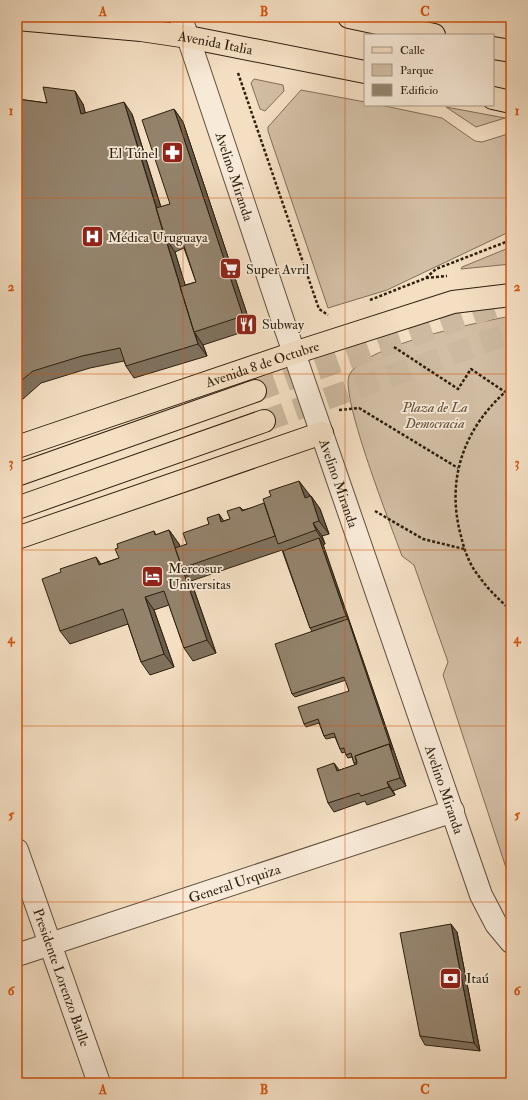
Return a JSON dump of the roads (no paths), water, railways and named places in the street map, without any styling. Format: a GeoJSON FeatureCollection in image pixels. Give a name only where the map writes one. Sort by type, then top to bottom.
{"type":"FeatureCollection","features":[{"type":"Feature","properties":{"kind":"main road"},"geometry":{"type":"LineString","coordinates":[[349,17],[429,34]]}},
{"type":"Feature","properties":{"kind":"main road","name":"Avenida Italia"},"geometry":{"type":"LineString","coordinates":[[17,19],[141,30],[188,37],[364,72]]}},
{"type":"Feature","properties":{"kind":"main road"},"geometry":{"type":"LineString","coordinates":[[494,48],[511,51]]}},
{"type":"Feature","properties":{"kind":"main road"},"geometry":{"type":"LineString","coordinates":[[494,98],[511,102]]}},
{"type":"Feature","properties":{"kind":"main road","name":"Avenida 8 de Octubre"},"geometry":{"type":"LineString","coordinates":[[17,447],[294,353],[453,302],[511,295]]}},
{"type":"Feature","properties":{"kind":"main road","name":"Avenida 8 de Octubre"},"geometry":{"type":"LineString","coordinates":[[17,475],[254,391]]}},
{"type":"Feature","properties":{"kind":"main road"},"geometry":{"type":"LineString","coordinates":[[17,508],[264,421]]}},
{"type":"Feature","properties":{"kind":"main road"},"geometry":{"type":"LineString","coordinates":[[17,538],[322,433]]}},
{"type":"Feature","properties":{"kind":"street","name":"Avelino Miranda"},"geometry":{"type":"LineString","coordinates":[[180,17],[294,353],[481,894],[496,924],[511,942]]}},
{"type":"Feature","properties":{"kind":"street","name":"General Urquiza"},"geometry":{"type":"LineString","coordinates":[[17,955],[453,811]]}},
{"type":"Feature","properties":{"kind":"street","name":"Presidente Lorenzo Batlle"},"geometry":{"type":"LineString","coordinates":[[17,850],[99,1083]]}},
{"type":"Feature","properties":{"kind":"tunnel"},"geometry":{"type":"LineString","coordinates":[[255,391],[511,301]]}},
{"type":"Feature","properties":{"kind":"tunnel"},"geometry":{"type":"LineString","coordinates":[[264,421],[511,333]]}},
{"type":"Feature","properties":{"kind":"place","name":"El Túnel"},"geometry":{"type":"Point","coordinates":[173,153]}},
{"type":"Feature","properties":{"kind":"place","name":"Médica Uruguaya"},"geometry":{"type":"Point","coordinates":[93,237]}},
{"type":"Feature","properties":{"kind":"place","name":"Super Avril"},"geometry":{"type":"Point","coordinates":[231,269]}},
{"type":"Feature","properties":{"kind":"place","name":"Subway"},"geometry":{"type":"Point","coordinates":[246,324]}},
{"type":"Feature","properties":{"kind":"place","name":"Mercosur Universitas"},"geometry":{"type":"Point","coordinates":[152,576]}},
{"type":"Feature","properties":{"kind":"place","name":"Itaú"},"geometry":{"type":"Point","coordinates":[450,978]}},
{"type":"Feature","properties":{"kind":"park label","name":"Plaza de La Democracia"},"geometry":{"type":"Point","coordinates":[435,416]}}]}
